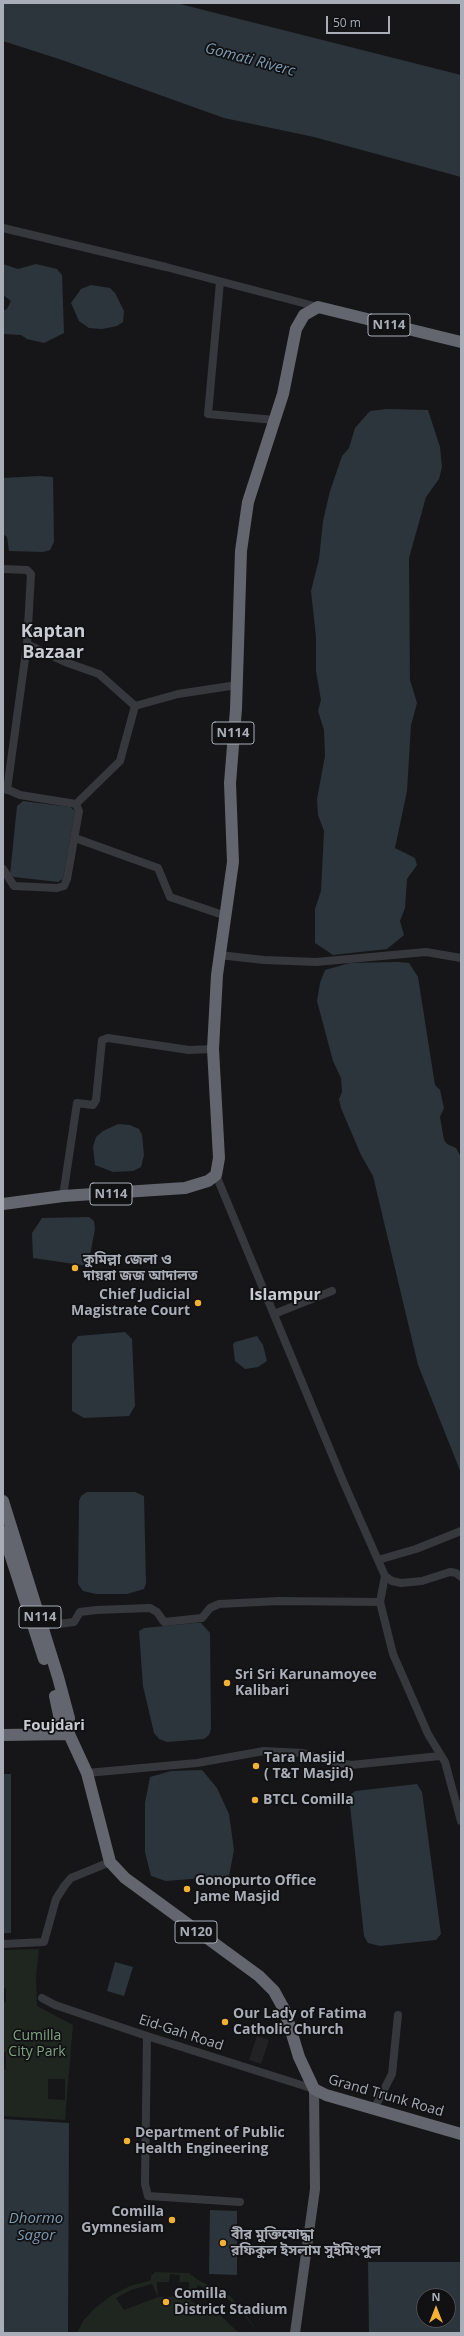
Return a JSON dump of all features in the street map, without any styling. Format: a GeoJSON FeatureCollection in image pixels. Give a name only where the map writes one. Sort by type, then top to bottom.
{"type":"FeatureCollection","features":[{"type":"Feature","properties":{"kind":"highway","name":"N114"},"geometry":{"type":"LineString","coordinates":[[3,1204],[63,1196],[186,1188],[208,1181],[216,1174],[219,1158],[213,1049],[219,955],[233,862],[230,782],[237,685],[242,543],[248,502],[283,394],[296,329],[304,315],[318,307],[461,342]]}},
{"type":"Feature","properties":{"kind":"highway","name":"N114"},"geometry":{"type":"LineString","coordinates":[[3,1501],[43,1626],[69,1718],[68,1734]]}},
{"type":"Feature","properties":{"kind":"highway","name":"N114"},"geometry":{"type":"LineString","coordinates":[[3,1532],[47,1666],[60,1720],[68,1734]]}},
{"type":"Feature","properties":{"kind":"highway"},"geometry":{"type":"LineString","coordinates":[[3,1735],[68,1734]]}},
{"type":"Feature","properties":{"kind":"highway","name":"Grand Trunk Road"},"geometry":{"type":"LineString","coordinates":[[68,1734],[87,1773],[110,1862],[125,1878],[259,1976],[274,1992],[285,2011],[299,2057],[314,2089],[326,2095],[461,2134]]}},
{"type":"Feature","properties":{"kind":"main road"},"geometry":{"type":"LineString","coordinates":[[295,2333],[315,2189],[314,2089]]}},
{"type":"Feature","properties":{"kind":"street"},"geometry":{"type":"LineString","coordinates":[[3,228],[318,307]]}},
{"type":"Feature","properties":{"kind":"street"},"geometry":{"type":"LineString","coordinates":[[220,282],[208,414],[275,420]]}},
{"type":"Feature","properties":{"kind":"street"},"geometry":{"type":"LineString","coordinates":[[3,569],[27,570],[31,574],[27,644],[5,789],[20,795],[76,804]]}},
{"type":"Feature","properties":{"kind":"street"},"geometry":{"type":"LineString","coordinates":[[27,644],[65,662],[99,674],[135,706]]}},
{"type":"Feature","properties":{"kind":"street"},"geometry":{"type":"LineString","coordinates":[[135,706],[178,694],[222,686],[237,685]]}},
{"type":"Feature","properties":{"kind":"street"},"geometry":{"type":"LineString","coordinates":[[76,804],[120,761],[135,706]]}},
{"type":"Feature","properties":{"kind":"street"},"geometry":{"type":"LineString","coordinates":[[3,869],[14,886],[61,887],[66,884],[80,811],[76,804]]}},
{"type":"Feature","properties":{"kind":"street"},"geometry":{"type":"LineString","coordinates":[[75,838],[158,868],[170,897],[226,916]]}},
{"type":"Feature","properties":{"kind":"street"},"geometry":{"type":"LineString","coordinates":[[219,955],[264,960],[316,962],[426,952],[461,958]]}},
{"type":"Feature","properties":{"kind":"street"},"geometry":{"type":"LineString","coordinates":[[63,1196],[77,1103],[93,1105],[96,1100],[102,1040],[108,1038],[189,1050],[213,1049]]}},
{"type":"Feature","properties":{"kind":"street"},"geometry":{"type":"LineString","coordinates":[[216,1174],[385,1576],[392,1581],[401,1583],[422,1581],[450,1572],[456,1573],[461,1577]]}},
{"type":"Feature","properties":{"kind":"street"},"geometry":{"type":"LineString","coordinates":[[274,1314],[332,1291]]}},
{"type":"Feature","properties":{"kind":"street"},"geometry":{"type":"LineString","coordinates":[[378,1560],[416,1549],[461,1531]]}},
{"type":"Feature","properties":{"kind":"street"},"geometry":{"type":"LineString","coordinates":[[385,1576],[380,1602],[393,1654],[449,1774],[461,1821]]}},
{"type":"Feature","properties":{"kind":"street"},"geometry":{"type":"LineString","coordinates":[[43,1626],[74,1622],[80,1612],[96,1610],[150,1608],[157,1612],[164,1622],[202,1618],[210,1608],[219,1604],[279,1601],[380,1602]]}},
{"type":"Feature","properties":{"kind":"street"},"geometry":{"type":"LineString","coordinates":[[87,1773],[197,1763],[264,1751],[304,1752],[329,1761],[350,1764],[440,1756]]}},
{"type":"Feature","properties":{"kind":"street"},"geometry":{"type":"LineString","coordinates":[[3,1944],[44,1942],[56,1899],[65,1884],[71,1878],[110,1862]]}},
{"type":"Feature","properties":{"kind":"street","name":"Eid-Gah Road"},"geometry":{"type":"LineString","coordinates":[[42,1998],[55,2005],[146,2036],[314,2089]]}},
{"type":"Feature","properties":{"kind":"street"},"geometry":{"type":"LineString","coordinates":[[374,2109],[392,2074],[398,2015]]}},
{"type":"Feature","properties":{"kind":"street"},"geometry":{"type":"LineString","coordinates":[[146,2036],[145,2184],[148,2196],[240,2202]]}},
{"type":"Feature","properties":{"kind":"shaded area"},"geometry":{"type":"Polygon","coordinates":[[[257,2036],[269,2040],[261,2064],[249,2060],[257,2036]]]}},
{"type":"Feature","properties":{"kind":"green space","name":"Cumilla City Park"},"geometry":{"type":"Polygon","coordinates":[[[39,1949],[36,1976],[37,2006],[73,2025],[65,2120],[3,2116],[3,2070],[6,2070],[6,2052],[3,2052],[3,2003],[6,2002],[6,1988],[3,1988],[3,1950],[39,1949]],[[48,2079],[48,2099],[65,2100],[65,2079],[48,2079]]]}},
{"type":"Feature","properties":{"kind":"green space","name":"Comilla District Stadium"},"geometry":{"type":"Polygon","coordinates":[[[155,2272],[189,2273],[198,2280],[230,2296],[242,2309],[258,2333],[242,2312],[228,2299],[198,2285],[190,2301],[220,2315],[239,2333],[77,2333],[83,2321],[95,2308],[112,2295],[130,2286],[151,2280],[151,2276],[155,2272]],[[170,2274],[169,2282],[157,2282],[158,2297],[189,2296],[189,2282],[179,2282],[180,2275],[170,2274]],[[152,2284],[131,2290],[116,2298],[124,2310],[158,2297],[152,2284]]]}},
{"type":"Feature","properties":{"kind":"water","name":"Gomati Riverc"},"geometry":{"type":"Polygon","coordinates":[[[3,3],[176,3],[461,75],[461,177],[314,137],[224,118],[62,60],[3,41],[3,3]]]}},
{"type":"Feature","properties":{"kind":"water"},"geometry":{"type":"Polygon","coordinates":[[[3,264],[18,269],[36,264],[57,269],[62,275],[64,333],[44,343],[27,339],[21,335],[3,334],[3,311],[7,309],[11,301],[3,295],[3,264]]]}},
{"type":"Feature","properties":{"kind":"water"},"geometry":{"type":"Polygon","coordinates":[[[91,285],[110,288],[115,293],[124,311],[123,322],[117,326],[102,329],[89,328],[79,321],[71,303],[81,289],[91,285]]]}},
{"type":"Feature","properties":{"kind":"water"},"geometry":{"type":"Polygon","coordinates":[[[386,409],[428,410],[440,447],[442,467],[439,479],[426,497],[409,558],[410,680],[417,703],[411,725],[407,791],[395,848],[415,858],[417,865],[407,879],[405,908],[400,921],[404,935],[387,949],[333,955],[315,943],[315,909],[321,891],[324,831],[318,815],[317,799],[325,756],[324,730],[318,711],[321,700],[316,671],[316,637],[311,591],[319,559],[323,521],[330,491],[342,456],[349,448],[355,428],[370,411],[386,409]]]}},
{"type":"Feature","properties":{"kind":"water"},"geometry":{"type":"Polygon","coordinates":[[[39,476],[53,477],[54,542],[50,550],[43,552],[9,551],[7,537],[3,534],[3,478],[39,476]]]}},
{"type":"Feature","properties":{"kind":"water"},"geometry":{"type":"Polygon","coordinates":[[[23,801],[70,807],[75,811],[63,879],[58,882],[14,877],[10,875],[17,806],[23,801]]]}},
{"type":"Feature","properties":{"kind":"water"},"geometry":{"type":"Polygon","coordinates":[[[350,963],[409,963],[418,977],[435,1085],[440,1090],[444,1108],[440,1117],[444,1140],[447,1144],[456,1148],[461,1157],[461,1473],[418,1365],[373,1176],[361,1155],[341,1108],[339,1099],[342,1092],[341,1078],[333,1061],[317,1001],[320,983],[325,970],[350,963]]]}},
{"type":"Feature","properties":{"kind":"water"},"geometry":{"type":"Polygon","coordinates":[[[118,1124],[130,1125],[139,1129],[142,1135],[144,1155],[141,1167],[133,1171],[113,1172],[95,1165],[93,1147],[96,1137],[103,1131],[118,1124]]]}},
{"type":"Feature","properties":{"kind":"water"},"geometry":{"type":"Polygon","coordinates":[[[89,1217],[94,1221],[95,1229],[88,1266],[33,1258],[32,1233],[42,1218],[89,1217]]]}},
{"type":"Feature","properties":{"kind":"water"},"geometry":{"type":"Polygon","coordinates":[[[125,1332],[132,1339],[135,1406],[129,1416],[84,1418],[72,1411],[72,1344],[78,1336],[125,1332]]]}},
{"type":"Feature","properties":{"kind":"water"},"geometry":{"type":"Polygon","coordinates":[[[257,1336],[263,1345],[267,1361],[258,1367],[245,1369],[235,1361],[233,1344],[235,1342],[257,1336]]]}},
{"type":"Feature","properties":{"kind":"water"},"geometry":{"type":"Polygon","coordinates":[[[87,1492],[135,1492],[144,1496],[146,1583],[144,1589],[127,1594],[96,1594],[83,1591],[78,1584],[79,1501],[81,1496],[87,1492]]]}},
{"type":"Feature","properties":{"kind":"water"},"geometry":{"type":"Polygon","coordinates":[[[201,1623],[210,1633],[211,1729],[209,1735],[204,1739],[167,1742],[159,1739],[154,1733],[143,1686],[139,1631],[144,1628],[201,1623]]]}},
{"type":"Feature","properties":{"kind":"water"},"geometry":{"type":"Polygon","coordinates":[[[202,1770],[217,1788],[229,1814],[234,1850],[229,1876],[166,1881],[151,1876],[145,1852],[145,1803],[150,1777],[171,1771],[202,1770]]]}},
{"type":"Feature","properties":{"kind":"water"},"geometry":{"type":"Polygon","coordinates":[[[3,1774],[11,1774],[11,1933],[3,1933],[3,1774]]]}},
{"type":"Feature","properties":{"kind":"water"},"geometry":{"type":"Polygon","coordinates":[[[417,1784],[422,1792],[441,1934],[436,1940],[380,1946],[368,1943],[364,1936],[349,1796],[355,1791],[417,1784]]]}},
{"type":"Feature","properties":{"kind":"water"},"geometry":{"type":"Polygon","coordinates":[[[115,1962],[133,1967],[124,1996],[107,1991],[115,1962]]]}},
{"type":"Feature","properties":{"kind":"water","name":"Dhormo Sagor"},"geometry":{"type":"Polygon","coordinates":[[[3,2119],[69,2123],[68,2333],[3,2333],[3,2119]]]}},
{"type":"Feature","properties":{"kind":"water","name":"বীর মুক্তিযোদ্ধা রফিকুল ইসলাম সুইমিংপুল"},"geometry":{"type":"Polygon","coordinates":[[[210,2210],[237,2211],[237,2275],[209,2274],[210,2210]]]}},
{"type":"Feature","properties":{"kind":"water"},"geometry":{"type":"Polygon","coordinates":[[[368,2262],[461,2262],[461,2333],[369,2333],[368,2262]]]}},
{"type":"Feature","properties":{"kind":"place","name":"কুমিল্লা জেলা ও দায়রা জজ আদালত"},"geometry":{"type":"Point","coordinates":[75,1268]}},
{"type":"Feature","properties":{"kind":"place","name":"Chief Judicial Magistrate Court"},"geometry":{"type":"Point","coordinates":[198,1303]}},
{"type":"Feature","properties":{"kind":"place","name":"Sri Sri Karunamoyee Kalibari"},"geometry":{"type":"Point","coordinates":[227,1683]}},
{"type":"Feature","properties":{"kind":"place","name":"Tara Masjid ( T&T Masjid)"},"geometry":{"type":"Point","coordinates":[256,1766]}},
{"type":"Feature","properties":{"kind":"place","name":"BTCL Comilla"},"geometry":{"type":"Point","coordinates":[255,1800]}},
{"type":"Feature","properties":{"kind":"place","name":"Gonopurto Office Jame Masjid"},"geometry":{"type":"Point","coordinates":[187,1889]}},
{"type":"Feature","properties":{"kind":"place","name":"Our Lady of Fatima Catholic Church"},"geometry":{"type":"Point","coordinates":[225,2022]}},
{"type":"Feature","properties":{"kind":"place","name":"Department of Public Health Engineering"},"geometry":{"type":"Point","coordinates":[127,2141]}},
{"type":"Feature","properties":{"kind":"place","name":"Comilla Gymnesiam"},"geometry":{"type":"Point","coordinates":[172,2220]}},
{"type":"Feature","properties":{"kind":"place","name":"বীর মুক্তিযোদ্ধা রফিকুল ইসলাম সুইমিংপুল"},"geometry":{"type":"Point","coordinates":[223,2243]}},
{"type":"Feature","properties":{"kind":"place","name":"Comilla District Stadium"},"geometry":{"type":"Point","coordinates":[166,2302]}},
{"type":"Feature","properties":{"kind":"district","name":"Kaptan Bazaar"},"geometry":{"type":"Point","coordinates":[53,642]}},
{"type":"Feature","properties":{"kind":"district","name":"Islampur"},"geometry":{"type":"Point","coordinates":[285,1295]}},
{"type":"Feature","properties":{"kind":"district","name":"Foujdari"},"geometry":{"type":"Point","coordinates":[54,1726]}}]}
